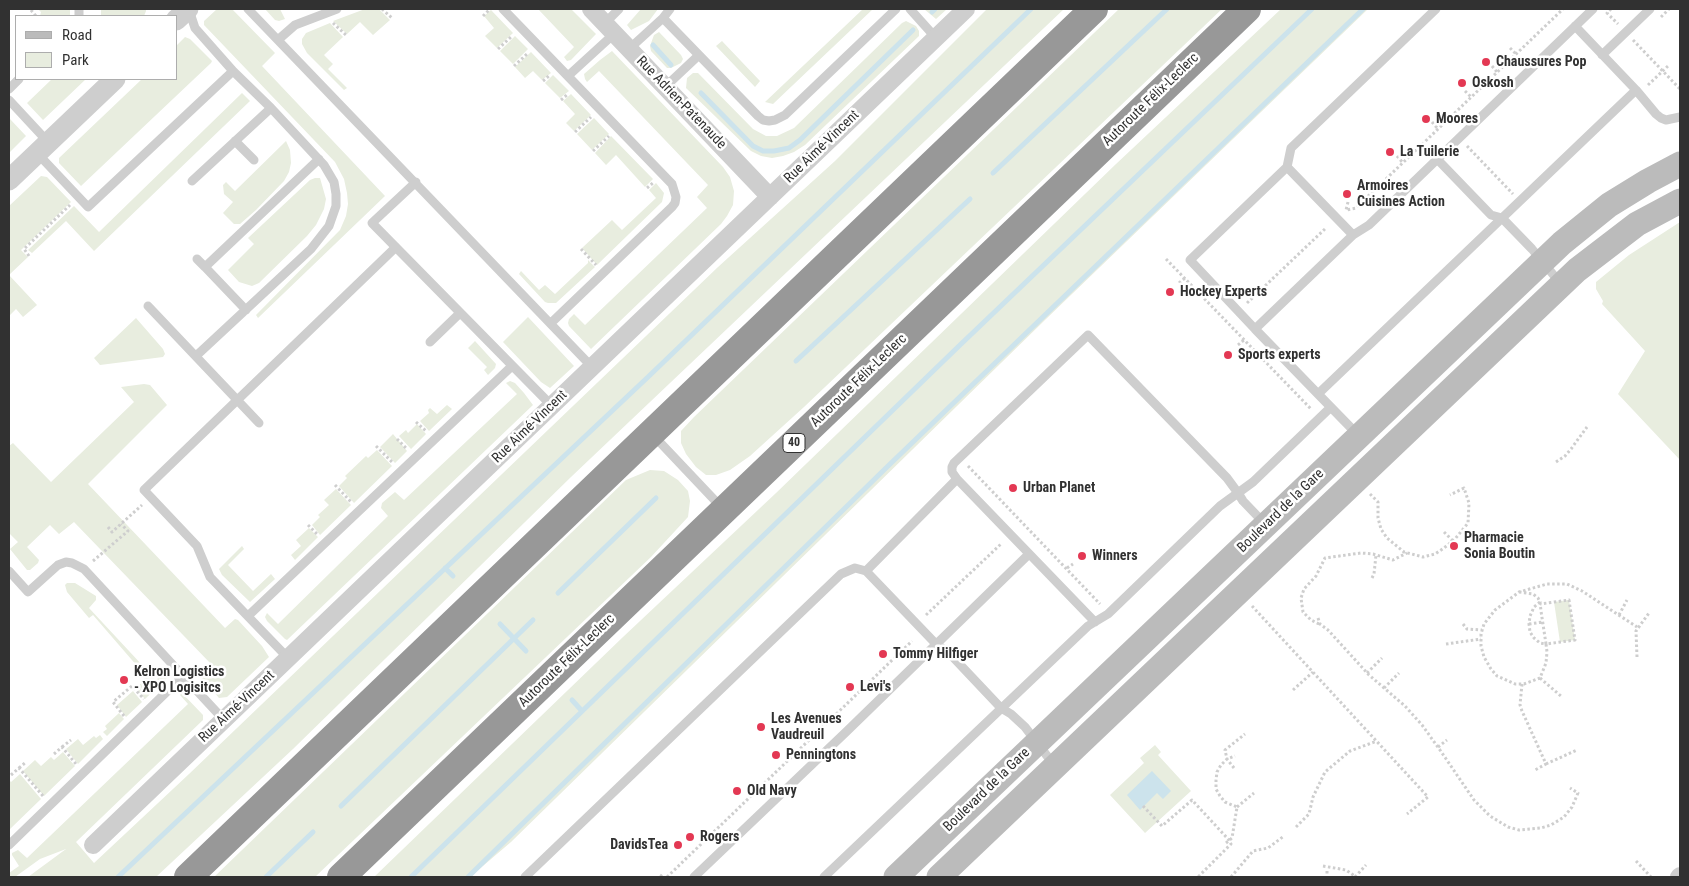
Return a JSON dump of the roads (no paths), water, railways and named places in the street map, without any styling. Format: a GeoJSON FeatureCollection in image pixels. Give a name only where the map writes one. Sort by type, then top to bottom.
{"type":"FeatureCollection","features":[{"type":"Feature","properties":{"kind":"highway"},"geometry":{"type":"LineString","coordinates":[[188,877],[1094,9]]}},
{"type":"Feature","properties":{"kind":"highway","name":"Autoroute Félix-Leclerc"},"geometry":{"type":"LineString","coordinates":[[341,877],[1247,9]]}},
{"type":"Feature","properties":{"kind":"main road","name":"Boulevard de la Gare"},"geometry":{"type":"LineString","coordinates":[[896,877],[1578,228],[1609,205],[1680,164]]}},
{"type":"Feature","properties":{"kind":"main road"},"geometry":{"type":"LineString","coordinates":[[939,877],[1561,284],[1621,235],[1637,224],[1680,201]]}},
{"type":"Feature","properties":{"kind":"street"},"geometry":{"type":"LineString","coordinates":[[178,18],[188,9]]}},
{"type":"Feature","properties":{"kind":"street","name":"Rue Adrien-Patenaude"},"geometry":{"type":"LineString","coordinates":[[591,9],[770,197]]}},
{"type":"Feature","properties":{"kind":"street","name":"Rue Aimé-Vincent"},"geometry":{"type":"LineString","coordinates":[[93,845],[966,9]]}},
{"type":"Feature","properties":{"kind":"street"},"geometry":{"type":"LineString","coordinates":[[9,180],[114,80]]}},
{"type":"Feature","properties":{"kind":"lane"},"geometry":{"type":"LineString","coordinates":[[188,9],[195,28],[233,71],[319,159],[334,182],[336,194],[333,217],[323,235],[311,249],[196,356]]}},
{"type":"Feature","properties":{"kind":"lane"},"geometry":{"type":"LineString","coordinates":[[248,9],[278,38],[593,368]]}},
{"type":"Feature","properties":{"kind":"lane"},"geometry":{"type":"LineString","coordinates":[[278,38],[294,25],[337,9]]}},
{"type":"Feature","properties":{"kind":"lane"},"geometry":{"type":"LineString","coordinates":[[503,9],[672,184],[676,197],[672,207],[551,323]]}},
{"type":"Feature","properties":{"kind":"lane"},"geometry":{"type":"LineString","coordinates":[[568,76],[610,28],[619,9]]}},
{"type":"Feature","properties":{"kind":"lane"},"geometry":{"type":"LineString","coordinates":[[629,49],[670,9]]}},
{"type":"Feature","properties":{"kind":"lane"},"geometry":{"type":"LineString","coordinates":[[662,18],[758,116],[763,120],[775,120],[785,115],[896,9]]}},
{"type":"Feature","properties":{"kind":"lane"},"geometry":{"type":"LineString","coordinates":[[910,9],[936,38]]}},
{"type":"Feature","properties":{"kind":"lane"},"geometry":{"type":"LineString","coordinates":[[1358,436],[1190,260],[1287,167],[1291,148],[1436,9]]}},
{"type":"Feature","properties":{"kind":"lane"},"geometry":{"type":"LineString","coordinates":[[1255,329],[1353,235],[1369,225],[1593,9]]}},
{"type":"Feature","properties":{"kind":"lane"},"geometry":{"type":"LineString","coordinates":[[1602,55],[1650,9]]}},
{"type":"Feature","properties":{"kind":"lane"},"geometry":{"type":"LineString","coordinates":[[1575,26],[1661,118],[1666,120],[1680,117]]}},
{"type":"Feature","properties":{"kind":"lane"},"geometry":{"type":"LineString","coordinates":[[665,87],[698,55]]}},
{"type":"Feature","properties":{"kind":"lane"},"geometry":{"type":"LineString","coordinates":[[9,100],[88,207],[233,71]]}},
{"type":"Feature","properties":{"kind":"lane"},"geometry":{"type":"LineString","coordinates":[[9,89],[18,80]]}},
{"type":"Feature","properties":{"kind":"lane"},"geometry":{"type":"LineString","coordinates":[[1318,394],[1637,92]]}},
{"type":"Feature","properties":{"kind":"lane"},"geometry":{"type":"LineString","coordinates":[[192,181],[271,108]]}},
{"type":"Feature","properties":{"kind":"lane"},"geometry":{"type":"LineString","coordinates":[[235,141],[254,160]]}},
{"type":"Feature","properties":{"kind":"lane"},"geometry":{"type":"LineString","coordinates":[[205,267],[319,159]]}},
{"type":"Feature","properties":{"kind":"lane"},"geometry":{"type":"LineString","coordinates":[[1437,159],[1491,215],[1502,218],[1561,284]]}},
{"type":"Feature","properties":{"kind":"lane"},"geometry":{"type":"LineString","coordinates":[[1287,167],[1353,235]]}},
{"type":"Feature","properties":{"kind":"lane"},"geometry":{"type":"LineString","coordinates":[[416,182],[372,223],[552,406]]}},
{"type":"Feature","properties":{"kind":"lane"},"geometry":{"type":"LineString","coordinates":[[289,659],[210,577],[197,546],[144,490],[396,247]]}},
{"type":"Feature","properties":{"kind":"lane"},"geometry":{"type":"LineString","coordinates":[[198,259],[246,310]]}},
{"type":"Feature","properties":{"kind":"lane"},"geometry":{"type":"LineString","coordinates":[[148,306],[259,423]]}},
{"type":"Feature","properties":{"kind":"lane"},"geometry":{"type":"LineString","coordinates":[[430,342],[460,313]]}},
{"type":"Feature","properties":{"kind":"lane"},"geometry":{"type":"LineString","coordinates":[[1095,622],[954,475],[952,467],[958,459],[1088,336],[1227,478],[1243,502],[1266,525]]}},
{"type":"Feature","properties":{"kind":"lane"},"geometry":{"type":"LineString","coordinates":[[248,616],[512,366]]}},
{"type":"Feature","properties":{"kind":"lane"},"geometry":{"type":"LineString","coordinates":[[824,877],[1088,626],[1108,614],[1220,506],[1256,480],[1331,407]]}},
{"type":"Feature","properties":{"kind":"lane"},"geometry":{"type":"LineString","coordinates":[[651,433],[724,510]]}},
{"type":"Feature","properties":{"kind":"lane"},"geometry":{"type":"LineString","coordinates":[[866,571],[958,479]]}},
{"type":"Feature","properties":{"kind":"lane"},"geometry":{"type":"LineString","coordinates":[[694,877],[1029,554]]}},
{"type":"Feature","properties":{"kind":"lane"},"geometry":{"type":"LineString","coordinates":[[9,571],[28,592],[58,565],[66,562],[84,569],[224,720]]}},
{"type":"Feature","properties":{"kind":"lane"},"geometry":{"type":"LineString","coordinates":[[524,877],[841,574],[855,568],[866,571],[936,644],[950,654],[1001,708],[1011,714],[1025,727],[1056,767]]}},
{"type":"Feature","properties":{"kind":"lane"},"geometry":{"type":"LineString","coordinates":[[9,845],[183,676]]}},
{"type":"Feature","properties":{"kind":"water"},"geometry":{"type":"Polygon","coordinates":[[[1152,771],[1171,791],[1163,799],[1157,793],[1140,810],[1127,795],[1152,771]]]}},
{"type":"Feature","properties":{"kind":"waterway"},"geometry":{"type":"LineString","coordinates":[[932,12],[935,9]]}},
{"type":"Feature","properties":{"kind":"waterway"},"geometry":{"type":"LineString","coordinates":[[118,877],[648,377],[1031,9]]}},
{"type":"Feature","properties":{"kind":"waterway"},"geometry":{"type":"LineString","coordinates":[[993,173],[1167,9]]}},
{"type":"Feature","properties":{"kind":"waterway"},"geometry":{"type":"LineString","coordinates":[[411,877],[960,345],[1312,9]]}},
{"type":"Feature","properties":{"kind":"waterway"},"geometry":{"type":"LineString","coordinates":[[468,877],[887,467],[1363,9]]}},
{"type":"Feature","properties":{"kind":"waterway"},"geometry":{"type":"LineString","coordinates":[[701,93],[753,146],[763,151],[789,148],[800,140],[913,30]]}},
{"type":"Feature","properties":{"kind":"waterway"},"geometry":{"type":"LineString","coordinates":[[653,45],[671,65]]}},
{"type":"Feature","properties":{"kind":"waterway"},"geometry":{"type":"LineString","coordinates":[[796,361],[970,199]]}},
{"type":"Feature","properties":{"kind":"waterway"},"geometry":{"type":"LineString","coordinates":[[558,593],[656,498]]}},
{"type":"Feature","properties":{"kind":"waterway"},"geometry":{"type":"LineString","coordinates":[[445,568],[453,576]]}},
{"type":"Feature","properties":{"kind":"waterway"},"geometry":{"type":"LineString","coordinates":[[341,806],[533,620]]}},
{"type":"Feature","properties":{"kind":"waterway"},"geometry":{"type":"LineString","coordinates":[[500,624],[526,651]]}},
{"type":"Feature","properties":{"kind":"waterway"},"geometry":{"type":"LineString","coordinates":[[572,700],[582,711]]}},
{"type":"Feature","properties":{"kind":"waterway"},"geometry":{"type":"LineString","coordinates":[[266,877],[313,832]]}},
{"type":"Feature","properties":{"kind":"place","name":"Chaussures Pop"},"geometry":{"type":"Point","coordinates":[1486,62]}},
{"type":"Feature","properties":{"kind":"place","name":"Oskosh"},"geometry":{"type":"Point","coordinates":[1462,83]}},
{"type":"Feature","properties":{"kind":"place","name":"Moores"},"geometry":{"type":"Point","coordinates":[1426,119]}},
{"type":"Feature","properties":{"kind":"place","name":"La Tuilerie"},"geometry":{"type":"Point","coordinates":[1390,152]}},
{"type":"Feature","properties":{"kind":"place","name":"Armoires Cuisines Action"},"geometry":{"type":"Point","coordinates":[1347,194]}},
{"type":"Feature","properties":{"kind":"place","name":"Hockey Experts"},"geometry":{"type":"Point","coordinates":[1170,292]}},
{"type":"Feature","properties":{"kind":"place","name":"Sports experts"},"geometry":{"type":"Point","coordinates":[1228,355]}},
{"type":"Feature","properties":{"kind":"place","name":"Urban Planet"},"geometry":{"type":"Point","coordinates":[1013,488]}},
{"type":"Feature","properties":{"kind":"place","name":"Pharmacie Sonia Boutin"},"geometry":{"type":"Point","coordinates":[1454,546]}},
{"type":"Feature","properties":{"kind":"place","name":"Winners"},"geometry":{"type":"Point","coordinates":[1082,556]}},
{"type":"Feature","properties":{"kind":"place","name":"Tommy Hilfiger"},"geometry":{"type":"Point","coordinates":[883,654]}},
{"type":"Feature","properties":{"kind":"place","name":"Kelron Logistics - XPO Logisitcs"},"geometry":{"type":"Point","coordinates":[124,680]}},
{"type":"Feature","properties":{"kind":"place","name":"Levi's"},"geometry":{"type":"Point","coordinates":[850,687]}},
{"type":"Feature","properties":{"kind":"place","name":"Les Avenues Vaudreuil"},"geometry":{"type":"Point","coordinates":[761,727]}},
{"type":"Feature","properties":{"kind":"place","name":"Penningtons"},"geometry":{"type":"Point","coordinates":[776,755]}},
{"type":"Feature","properties":{"kind":"place","name":"Old Navy"},"geometry":{"type":"Point","coordinates":[737,791]}},
{"type":"Feature","properties":{"kind":"place","name":"Rogers"},"geometry":{"type":"Point","coordinates":[690,837]}},
{"type":"Feature","properties":{"kind":"place","name":"DavidsTea"},"geometry":{"type":"Point","coordinates":[678,845]}}]}
